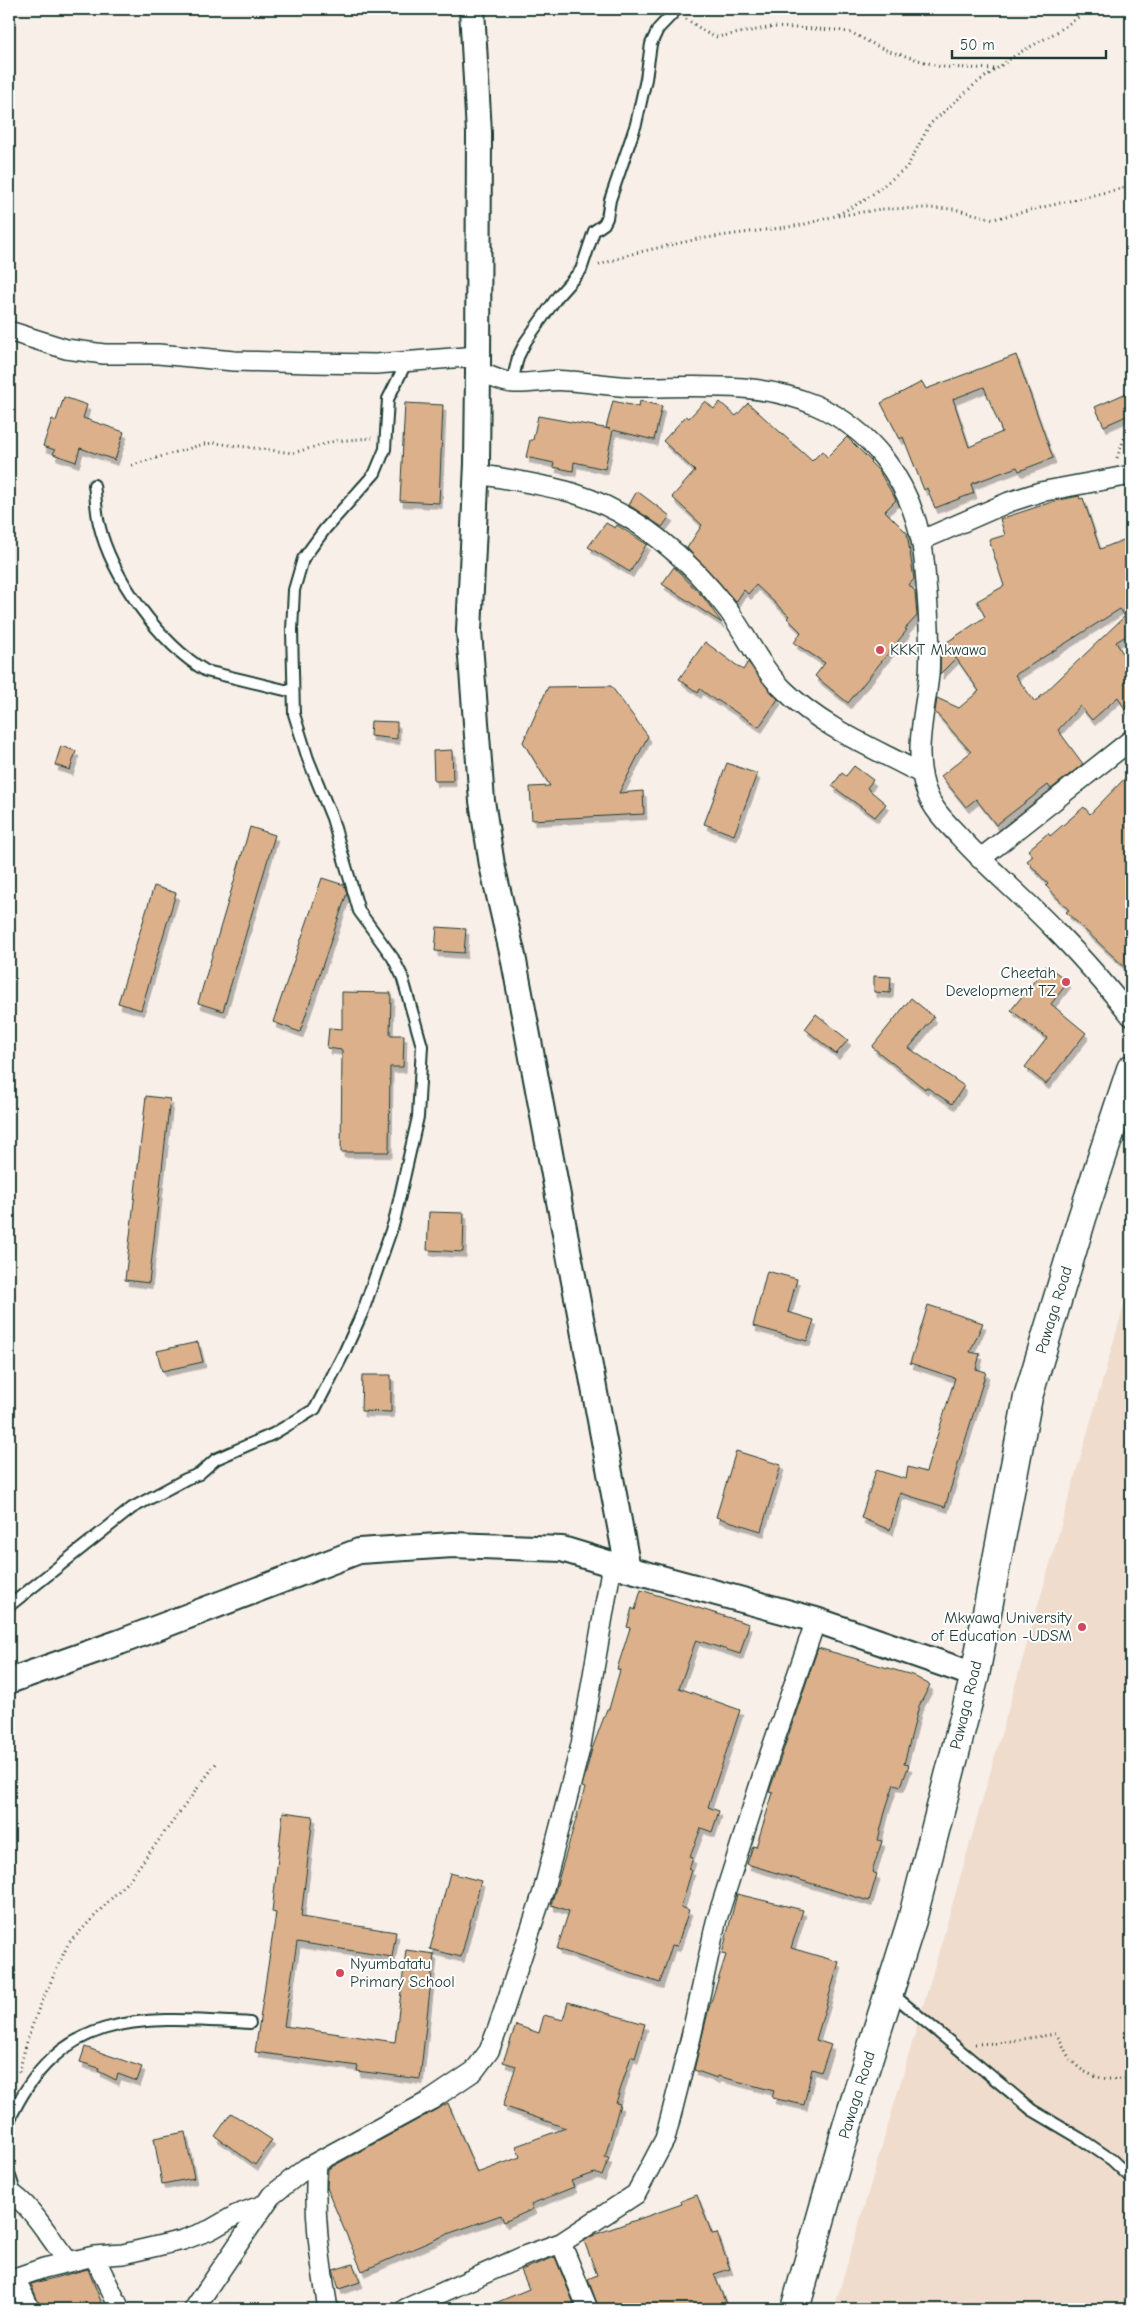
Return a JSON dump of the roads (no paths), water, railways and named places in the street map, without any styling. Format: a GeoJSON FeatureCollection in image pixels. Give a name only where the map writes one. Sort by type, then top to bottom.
{"type":"FeatureCollection","features":[{"type":"Feature","properties":{"kind":"main road","name":"Pawaga Road"},"geometry":{"type":"LineString","coordinates":[[795,2309],[847,2126],[912,1920],[975,1675],[1028,1397],[1082,1218],[1131,1070]]}},
{"type":"Feature","properties":{"kind":"street"},"geometry":{"type":"LineString","coordinates":[[194,2309],[263,2206],[306,2168],[431,2100],[474,2071],[489,2051],[543,1892],[582,1745],[620,1567],[556,1177],[513,956],[492,865],[482,800],[469,631],[476,474],[478,364],[479,133],[472,9]]}},
{"type":"Feature","properties":{"kind":"street"},"geometry":{"type":"LineString","coordinates":[[9,330],[66,349],[104,354],[158,354],[234,361],[312,364],[376,364],[407,360],[478,364],[512,383],[567,380],[597,385],[636,387],[722,386],[770,392],[813,404],[848,423],[879,450],[895,472],[909,501],[922,540],[930,629],[929,673],[920,753],[922,774],[927,794],[937,811],[980,859],[1051,926],[1102,980],[1131,1016]]}},
{"type":"Feature","properties":{"kind":"street"},"geometry":{"type":"LineString","coordinates":[[476,474],[573,494],[615,511],[660,540],[696,571],[728,611],[748,644],[782,689],[816,718],[922,774]]}},
{"type":"Feature","properties":{"kind":"street"},"geometry":{"type":"LineString","coordinates":[[922,540],[1010,502],[1040,492],[1131,475]]}},
{"type":"Feature","properties":{"kind":"street"},"geometry":{"type":"LineString","coordinates":[[980,859],[1131,740]]}},
{"type":"Feature","properties":{"kind":"street"},"geometry":{"type":"LineString","coordinates":[[9,1681],[120,1642],[359,1551],[453,1545],[562,1548],[620,1567],[816,1620],[975,1675]]}},
{"type":"Feature","properties":{"kind":"street"},"geometry":{"type":"LineString","coordinates":[[405,2309],[524,2256],[561,2242],[636,2194],[665,2139],[691,2038],[716,1922],[764,1771],[816,1620]]}},
{"type":"Feature","properties":{"kind":"street"},"geometry":{"type":"LineString","coordinates":[[317,2162],[314,2199],[316,2233],[328,2309]]}},
{"type":"Feature","properties":{"kind":"street"},"geometry":{"type":"LineString","coordinates":[[12,2194],[69,2262]]}},
{"type":"Feature","properties":{"kind":"street"},"geometry":{"type":"LineString","coordinates":[[30,2309],[12,2279],[94,2256],[123,2254],[183,2240],[210,2230],[236,2215],[263,2206]]}},
{"type":"Feature","properties":{"kind":"street"},"geometry":{"type":"LineString","coordinates":[[561,2242],[588,2309]]}},
{"type":"Feature","properties":{"kind":"street"},"geometry":{"type":"LineString","coordinates":[[94,2256],[120,2309]]}},
{"type":"Feature","properties":{"kind":"lane"},"geometry":{"type":"LineString","coordinates":[[512,383],[518,357],[526,341],[558,296],[582,270],[594,232],[604,224],[607,218],[610,200],[636,124],[646,79],[651,44],[658,29],[676,10]]}},
{"type":"Feature","properties":{"kind":"lane"},"geometry":{"type":"LineString","coordinates":[[9,1606],[132,1508],[199,1474],[216,1459],[272,1434],[315,1409],[363,1311],[394,1222],[418,1117],[422,1046],[402,976],[393,958],[359,911],[335,827],[294,714],[294,590],[302,559],[325,529],[375,473],[381,462],[388,399],[407,360]]}},
{"type":"Feature","properties":{"kind":"lane"},"geometry":{"type":"LineString","coordinates":[[94,485],[99,524],[118,570],[166,638],[195,665],[206,671],[264,683],[293,692]]}},
{"type":"Feature","properties":{"kind":"lane"},"geometry":{"type":"LineString","coordinates":[[889,1992],[1032,2110],[1082,2139],[1112,2160],[1131,2178]]}},
{"type":"Feature","properties":{"kind":"lane"},"geometry":{"type":"LineString","coordinates":[[9,2121],[14,2110],[49,2060],[61,2049],[86,2034],[116,2024],[177,2019],[250,2022]]}},
{"type":"Feature","properties":{"kind":"lane"},"geometry":{"type":"LineString","coordinates":[[9,2173],[12,2194]]}},
{"type":"Feature","properties":{"kind":"place","name":"KKKT Mkwawa"},"geometry":{"type":"Point","coordinates":[880,650]}},
{"type":"Feature","properties":{"kind":"place","name":"Cheetah Development TZ"},"geometry":{"type":"Point","coordinates":[1066,982]}},
{"type":"Feature","properties":{"kind":"place","name":"Mkwawa University of Education -UDSM"},"geometry":{"type":"Point","coordinates":[1082,1627]}},
{"type":"Feature","properties":{"kind":"place","name":"Nyumbatatu Primary School"},"geometry":{"type":"Point","coordinates":[340,1973]}}]}
